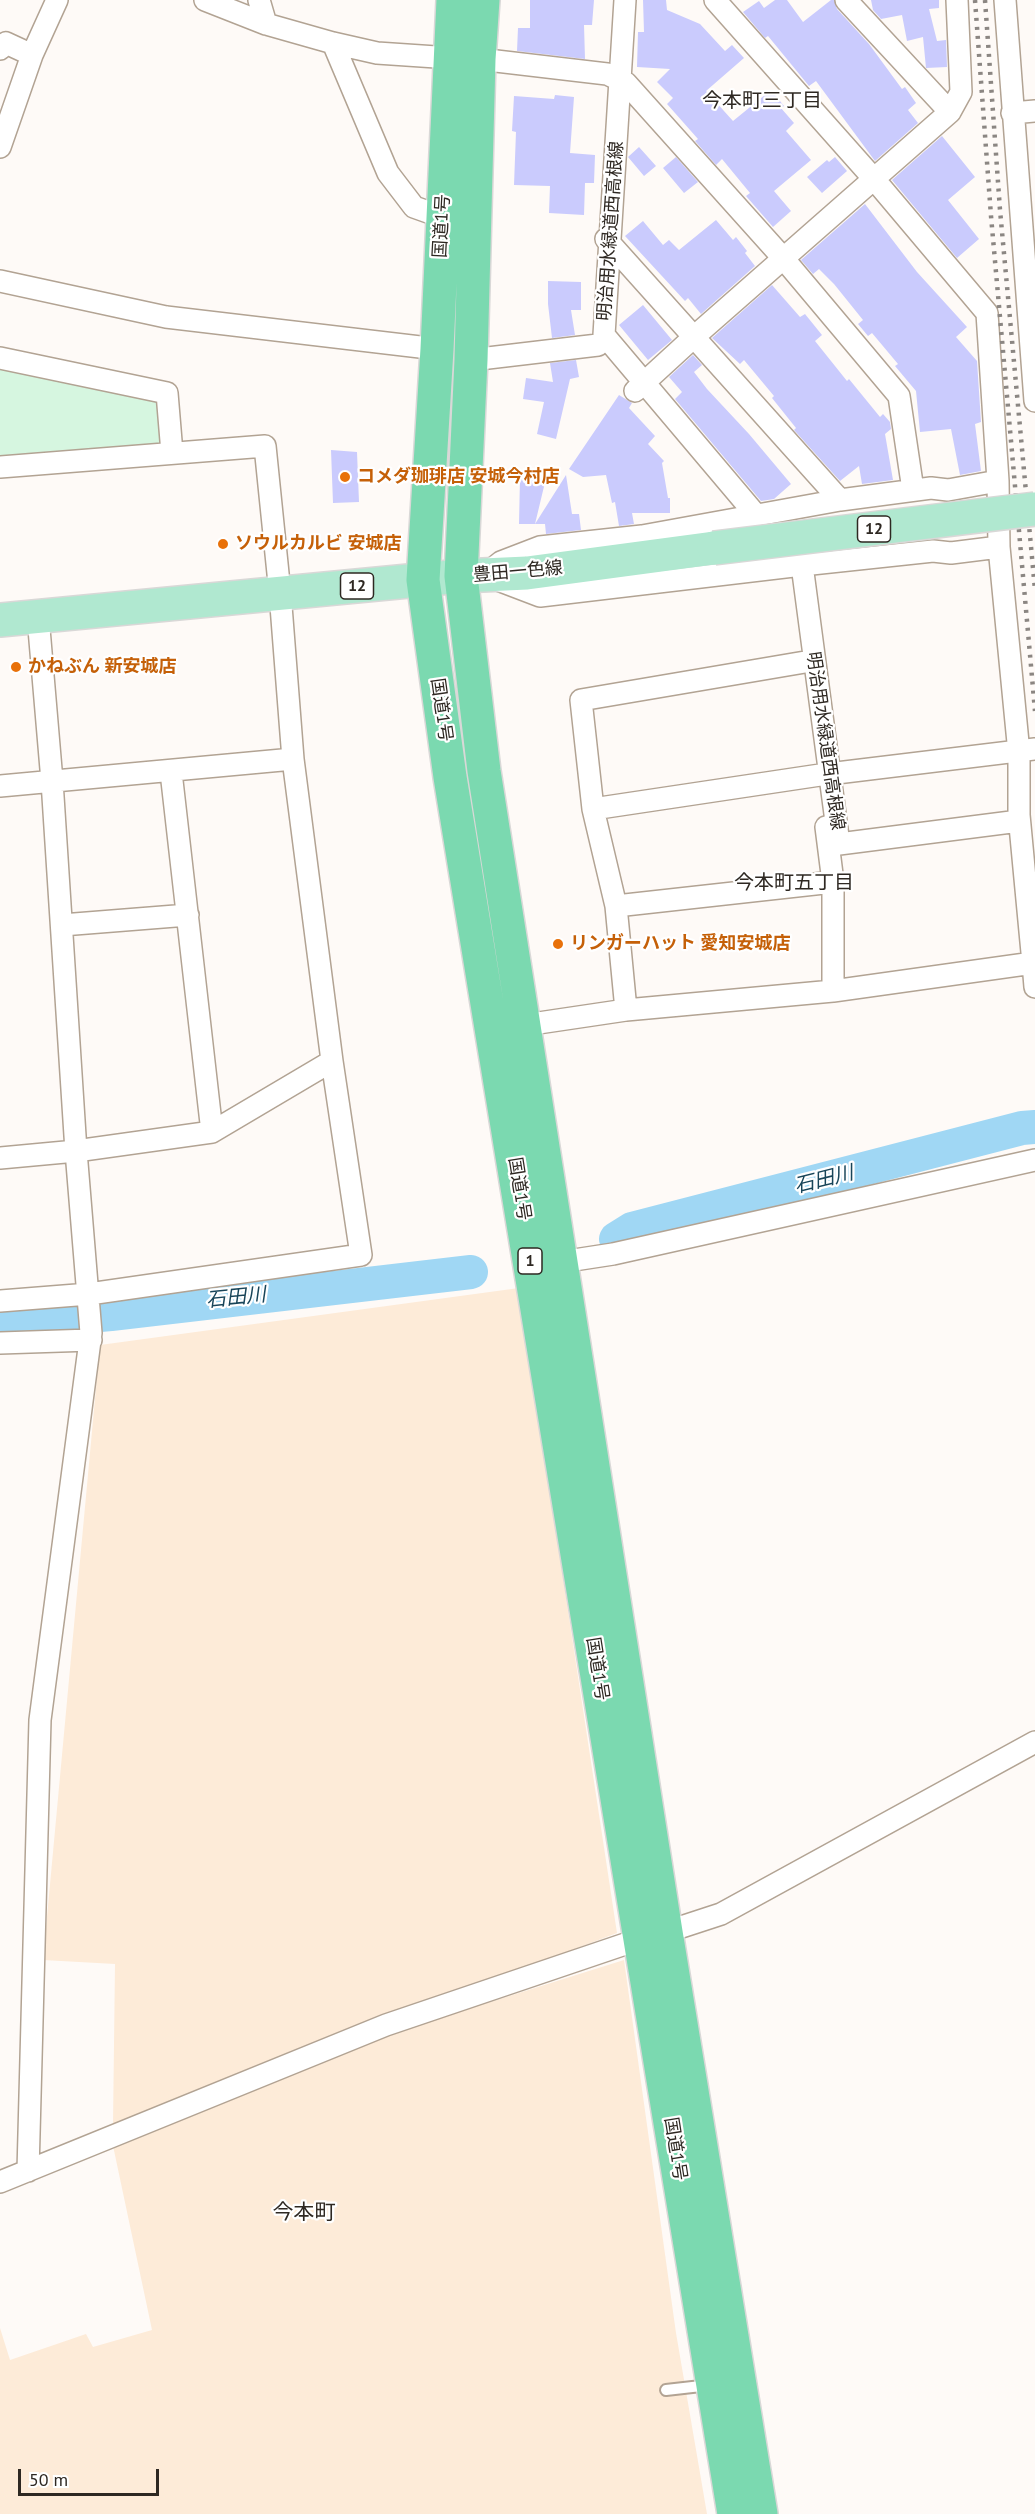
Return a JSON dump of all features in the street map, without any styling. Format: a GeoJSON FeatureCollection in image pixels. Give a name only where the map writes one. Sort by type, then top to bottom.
{"type":"FeatureCollection","features":[{"type":"Feature","properties":{"kind":"highway","name":"国道1号"},"geometry":{"type":"LineString","coordinates":[[453,0],[465,58],[473,575],[484,771],[561,1262],[713,2385],[734,2514]]}},
{"type":"Feature","properties":{"kind":"highway","name":"国道1号"},"geometry":{"type":"LineString","coordinates":[[483,0],[465,58],[442,218],[437,349],[423,580],[450,777],[653,1935],[761,2514]]}},
{"type":"Feature","properties":{"kind":"main road","name":"豊田一色線"},"geometry":{"type":"LineString","coordinates":[[0,620],[280,592],[473,575],[527,573],[1035,509]]}},
{"type":"Feature","properties":{"kind":"street"},"geometry":{"type":"LineString","coordinates":[[0,147],[32,55],[57,0]]}},
{"type":"Feature","properties":{"kind":"street"},"geometry":{"type":"LineString","coordinates":[[205,0],[266,24],[377,53],[465,58],[614,77],[627,83],[783,258],[899,396],[913,490]]}},
{"type":"Feature","properties":{"kind":"street"},"geometry":{"type":"LineString","coordinates":[[259,0],[266,24]]}},
{"type":"Feature","properties":{"kind":"street"},"geometry":{"type":"LineString","coordinates":[[612,0],[614,77],[607,240],[598,345],[639,386],[750,516]]}},
{"type":"Feature","properties":{"kind":"street"},"geometry":{"type":"LineString","coordinates":[[614,77],[626,0]]}},
{"type":"Feature","properties":{"kind":"street"},"geometry":{"type":"LineString","coordinates":[[715,0],[874,179],[987,313],[998,481],[999,547],[1027,751],[1019,821],[1035,987]]}},
{"type":"Feature","properties":{"kind":"street"},"geometry":{"type":"LineString","coordinates":[[846,0],[950,112]]}},
{"type":"Feature","properties":{"kind":"street"},"geometry":{"type":"LineString","coordinates":[[639,386],[950,112],[961,92],[957,0]]}},
{"type":"Feature","properties":{"kind":"street"},"geometry":{"type":"LineString","coordinates":[[1005,0],[1035,401]]}},
{"type":"Feature","properties":{"kind":"street"},"geometry":{"type":"LineString","coordinates":[[0,49],[6,43],[32,55]]}},
{"type":"Feature","properties":{"kind":"street"},"geometry":{"type":"LineString","coordinates":[[333,43],[388,173],[414,207],[442,218]]}},
{"type":"Feature","properties":{"kind":"street"},"geometry":{"type":"LineString","coordinates":[[1012,113],[1035,111]]}},
{"type":"Feature","properties":{"kind":"street"},"geometry":{"type":"LineString","coordinates":[[607,240],[840,500]]}},
{"type":"Feature","properties":{"kind":"street","name":"明治用水緑道西高根線"},"geometry":{"type":"LineString","coordinates":[[607,240],[604,335],[639,386]]}},
{"type":"Feature","properties":{"kind":"street"},"geometry":{"type":"LineString","coordinates":[[0,281],[166,317],[437,349]]}},
{"type":"Feature","properties":{"kind":"street"},"geometry":{"type":"LineString","coordinates":[[471,360],[598,345]]}},
{"type":"Feature","properties":{"kind":"street"},"geometry":{"type":"LineString","coordinates":[[0,358],[167,393],[172,453]]}},
{"type":"Feature","properties":{"kind":"street"},"geometry":{"type":"LineString","coordinates":[[0,468],[265,446],[280,592],[293,759],[332,1061],[362,1255],[89,1298],[0,1301]]}},
{"type":"Feature","properties":{"kind":"street"},"geometry":{"type":"LineString","coordinates":[[473,575],[540,548],[642,536],[840,500],[931,488],[948,490],[998,481]]}},
{"type":"Feature","properties":{"kind":"street"},"geometry":{"type":"LineString","coordinates":[[473,575],[540,596],[933,551],[951,554],[999,547]]}},
{"type":"Feature","properties":{"kind":"street"},"geometry":{"type":"LineString","coordinates":[[797,566],[805,662],[825,775],[832,882],[833,991]]}},
{"type":"Feature","properties":{"kind":"street","name":"明治用水緑道西高根線"},"geometry":{"type":"LineString","coordinates":[[797,566],[825,775],[839,844],[1019,821]]}},
{"type":"Feature","properties":{"kind":"street"},"geometry":{"type":"LineString","coordinates":[[28,2171],[40,1720],[91,1336],[76,1151],[52,781],[38,617]]}},
{"type":"Feature","properties":{"kind":"street"},"geometry":{"type":"LineString","coordinates":[[626,1010],[616,906],[593,809],[581,699],[805,662]]}},
{"type":"Feature","properties":{"kind":"street"},"geometry":{"type":"LineString","coordinates":[[593,809],[825,775],[1027,751]]}},
{"type":"Feature","properties":{"kind":"street"},"geometry":{"type":"LineString","coordinates":[[0,786],[293,759]]}},
{"type":"Feature","properties":{"kind":"street"},"geometry":{"type":"LineString","coordinates":[[171,772],[212,1132]]}},
{"type":"Feature","properties":{"kind":"street"},"geometry":{"type":"LineString","coordinates":[[616,906],[832,882]]}},
{"type":"Feature","properties":{"kind":"street"},"geometry":{"type":"LineString","coordinates":[[62,926],[188,915]]}},
{"type":"Feature","properties":{"kind":"street"},"geometry":{"type":"LineString","coordinates":[[525,1025],[626,1010],[833,991],[1033,963]]}},
{"type":"Feature","properties":{"kind":"street"},"geometry":{"type":"LineString","coordinates":[[0,1158],[76,1151],[212,1132],[332,1061]]}},
{"type":"Feature","properties":{"kind":"street"},"geometry":{"type":"LineString","coordinates":[[561,1262],[613,1254],[1035,1160]]}},
{"type":"Feature","properties":{"kind":"street"},"geometry":{"type":"LineString","coordinates":[[0,1343],[91,1336]]}},
{"type":"Feature","properties":{"kind":"street"},"geometry":{"type":"LineString","coordinates":[[0,2182],[386,2025],[722,1914],[1035,1742]]}},
{"type":"Feature","properties":{"kind":"lane"},"geometry":{"type":"LineString","coordinates":[[666,2390],[713,2385]]}},
{"type":"Feature","properties":{"kind":"shaded area"},"geometry":{"type":"Polygon","coordinates":[[[519,1288],[617,1933],[113,2124],[115,1964],[43,1960],[100,1345],[519,1288]]]}},
{"type":"Feature","properties":{"kind":"shaded area"},"geometry":{"type":"Polygon","coordinates":[[[624,1960],[676,2333],[707,2514],[0,2514],[0,2328],[10,2360],[86,2334],[93,2347],[152,2330],[112,2141],[401,2030],[624,1960]]]}},
{"type":"Feature","properties":{"kind":"green space"},"geometry":{"type":"Polygon","coordinates":[[[0,365],[161,400],[163,445],[0,460],[0,365]]]}},
{"type":"Feature","properties":{"kind":"building"},"geometry":{"type":"Polygon","coordinates":[[[530,0],[594,0],[592,25],[584,25],[585,59],[517,51],[518,28],[530,28],[530,0]]]}},
{"type":"Feature","properties":{"kind":"building"},"geometry":{"type":"Polygon","coordinates":[[[643,0],[666,0],[667,10],[700,24],[725,51],[732,45],[744,58],[706,91],[733,121],[771,90],[784,106],[781,108],[794,123],[786,131],[811,160],[774,191],[791,211],[773,227],[746,196],[750,193],[722,159],[716,165],[695,141],[698,139],[667,104],[673,98],[657,82],[670,69],[637,67],[638,32],[644,32],[643,0]]]}},
{"type":"Feature","properties":{"kind":"building"},"geometry":{"type":"Polygon","coordinates":[[[775,0],[787,0],[803,22],[834,0],[837,9],[869,44],[902,89],[905,87],[916,103],[908,110],[918,123],[875,161],[816,81],[809,86],[768,36],[765,38],[743,12],[759,1],[764,8],[775,0]]]}},
{"type":"Feature","properties":{"kind":"building"},"geometry":{"type":"Polygon","coordinates":[[[871,0],[939,0],[939,8],[929,9],[937,41],[946,40],[947,67],[926,68],[923,37],[907,41],[902,15],[881,19],[873,10],[871,0]]]}},
{"type":"Feature","properties":{"kind":"building"},"geometry":{"type":"Polygon","coordinates":[[[555,95],[574,97],[570,153],[595,155],[594,183],[585,183],[584,215],[549,213],[550,186],[514,185],[516,132],[512,131],[514,96],[554,99],[555,95]]]}},
{"type":"Feature","properties":{"kind":"building"},"geometry":{"type":"Polygon","coordinates":[[[942,136],[975,177],[948,200],[979,239],[957,258],[892,180],[942,136]]]}},
{"type":"Feature","properties":{"kind":"building"},"geometry":{"type":"Polygon","coordinates":[[[639,147],[656,166],[644,176],[628,157],[639,147]]]}},
{"type":"Feature","properties":{"kind":"building"},"geometry":{"type":"Polygon","coordinates":[[[676,157],[698,182],[684,193],[663,168],[676,157]]]}},
{"type":"Feature","properties":{"kind":"building"},"geometry":{"type":"Polygon","coordinates":[[[835,157],[847,171],[822,193],[807,177],[827,160],[829,162],[835,157]]]}},
{"type":"Feature","properties":{"kind":"building"},"geometry":{"type":"Polygon","coordinates":[[[865,204],[917,272],[967,327],[956,337],[977,361],[981,422],[975,424],[981,471],[960,475],[951,429],[920,432],[916,391],[895,366],[898,364],[872,333],[868,336],[858,324],[863,320],[834,284],[819,269],[813,274],[801,260],[865,204]]]}},
{"type":"Feature","properties":{"kind":"building"},"geometry":{"type":"Polygon","coordinates":[[[716,220],[733,240],[736,237],[755,266],[701,314],[688,298],[685,301],[625,236],[643,221],[663,245],[669,240],[679,250],[716,220]]]}},
{"type":"Feature","properties":{"kind":"building"},"geometry":{"type":"Polygon","coordinates":[[[548,281],[581,282],[581,310],[571,310],[575,335],[552,338],[548,281]]]}},
{"type":"Feature","properties":{"kind":"building"},"geometry":{"type":"Polygon","coordinates":[[[772,285],[800,317],[805,314],[822,335],[815,341],[880,417],[883,414],[890,422],[891,429],[885,434],[893,480],[862,484],[859,466],[840,481],[794,430],[796,428],[772,398],[774,396],[744,360],[740,364],[712,338],[772,285]]]}},
{"type":"Feature","properties":{"kind":"building"},"geometry":{"type":"Polygon","coordinates":[[[643,305],[672,340],[648,360],[619,325],[643,305]]]}},
{"type":"Feature","properties":{"kind":"building"},"geometry":{"type":"Polygon","coordinates":[[[693,355],[702,365],[694,372],[791,484],[774,499],[761,501],[675,399],[682,392],[669,377],[693,355]]]}},
{"type":"Feature","properties":{"kind":"building"},"geometry":{"type":"Polygon","coordinates":[[[576,360],[579,377],[570,379],[556,439],[537,434],[544,402],[523,399],[526,378],[553,382],[550,363],[576,360]]]}},
{"type":"Feature","properties":{"kind":"building"},"geometry":{"type":"Polygon","coordinates":[[[619,395],[632,403],[629,408],[655,436],[648,444],[664,461],[662,463],[668,498],[670,498],[670,513],[632,513],[634,524],[619,526],[615,502],[612,503],[606,475],[583,477],[569,469],[619,395]]]}},
{"type":"Feature","properties":{"kind":"building","name":"コメダ珈琲店 安城今村店"},"geometry":{"type":"Polygon","coordinates":[[[331,450],[357,452],[359,502],[333,503],[331,450]]]}},
{"type":"Feature","properties":{"kind":"building"},"geometry":{"type":"Polygon","coordinates":[[[547,474],[535,524],[519,524],[520,478],[547,474]]]}},
{"type":"Feature","properties":{"kind":"building"},"geometry":{"type":"Polygon","coordinates":[[[566,475],[572,514],[579,514],[581,530],[546,534],[545,524],[535,524],[566,475]]]}},
{"type":"Feature","properties":{"kind":"waterway","name":"石田川"},"geometry":{"type":"LineString","coordinates":[[616,1239],[632,1229],[1022,1128],[1035,1127]]}},
{"type":"Feature","properties":{"kind":"waterway","name":"石田川"},"geometry":{"type":"LineString","coordinates":[[0,1324],[111,1314],[471,1272]]}},
{"type":"Feature","properties":{"kind":"railway"},"geometry":{"type":"LineString","coordinates":[[975,0],[991,216],[1035,711]]}},
{"type":"Feature","properties":{"kind":"railway"},"geometry":{"type":"LineString","coordinates":[[985,0],[1000,210],[1035,590]]}},
{"type":"Feature","properties":{"kind":"place","name":"コメダ珈琲店 安城今村店"},"geometry":{"type":"Point","coordinates":[345,477]}},
{"type":"Feature","properties":{"kind":"place","name":"ソウルカルビ 安城店"},"geometry":{"type":"Point","coordinates":[223,544]}},
{"type":"Feature","properties":{"kind":"place","name":"かねぶん 新安城店"},"geometry":{"type":"Point","coordinates":[16,667]}},
{"type":"Feature","properties":{"kind":"place","name":"リンガーハット 愛知安城店"},"geometry":{"type":"Point","coordinates":[558,944]}},
{"type":"Feature","properties":{"kind":"district","name":"今本町三丁目"},"geometry":{"type":"Point","coordinates":[762,101]}},
{"type":"Feature","properties":{"kind":"district","name":"今本町五丁目"},"geometry":{"type":"Point","coordinates":[794,883]}},
{"type":"Feature","properties":{"kind":"district","name":"今本町"},"geometry":{"type":"Point","coordinates":[304,2213]}}]}
